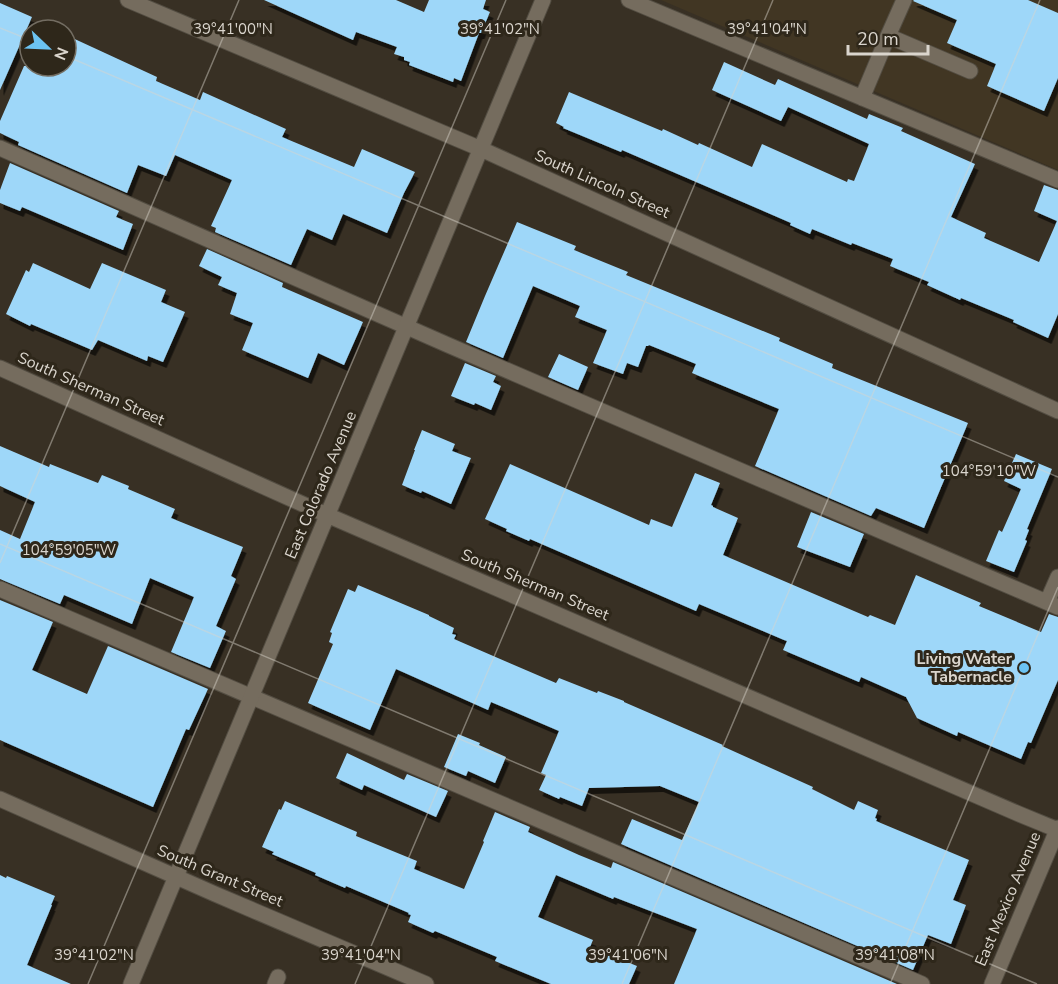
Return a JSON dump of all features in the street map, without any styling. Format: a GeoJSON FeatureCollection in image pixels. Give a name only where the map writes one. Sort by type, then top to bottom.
{"type":"FeatureCollection","features":[{"type":"Feature","properties":{"kind":"street","name":"South Lincoln Street"},"geometry":{"type":"LineString","coordinates":[[128,0],[481,149],[1058,411]]}},
{"type":"Feature","properties":{"kind":"street","name":"East Colorado Avenue"},"geometry":{"type":"LineString","coordinates":[[131,984],[543,0]]}},
{"type":"Feature","properties":{"kind":"street"},"geometry":{"type":"LineString","coordinates":[[629,0],[1058,180]]}},
{"type":"Feature","properties":{"kind":"street"},"geometry":{"type":"LineString","coordinates":[[862,98],[904,0]]}},
{"type":"Feature","properties":{"kind":"street"},"geometry":{"type":"LineString","coordinates":[[888,36],[970,71]]}},
{"type":"Feature","properties":{"kind":"street"},"geometry":{"type":"LineString","coordinates":[[0,148],[406,327],[1053,604],[1058,577]]}},
{"type":"Feature","properties":{"kind":"street","name":"South Sherman Street"},"geometry":{"type":"LineString","coordinates":[[0,368],[327,515],[1058,829]]}},
{"type":"Feature","properties":{"kind":"street"},"geometry":{"type":"LineString","coordinates":[[0,589],[922,984]]}},
{"type":"Feature","properties":{"kind":"street","name":"South Grant Street"},"geometry":{"type":"LineString","coordinates":[[0,800],[426,984]]}},
{"type":"Feature","properties":{"kind":"street","name":"East Mexico Avenue"},"geometry":{"type":"LineString","coordinates":[[992,984],[1058,829]]}},
{"type":"Feature","properties":{"kind":"shaded area"},"geometry":{"type":"Polygon","coordinates":[[[661,0],[1058,0],[1058,170],[661,0]]]}},
{"type":"Feature","properties":{"kind":"building"},"geometry":{"type":"Polygon","coordinates":[[[264,0],[396,0],[424,12],[429,0],[486,0],[483,9],[490,12],[479,33],[461,81],[454,78],[453,82],[409,65],[410,62],[404,60],[404,57],[394,54],[397,47],[356,32],[353,40],[264,0]]]}},
{"type":"Feature","properties":{"kind":"building"},"geometry":{"type":"Polygon","coordinates":[[[914,0],[1028,0],[1058,13],[1058,78],[1044,111],[987,86],[996,64],[947,43],[957,20],[914,0]]]}},
{"type":"Feature","properties":{"kind":"building"},"geometry":{"type":"Polygon","coordinates":[[[0,3],[32,17],[18,18],[18,49],[0,90],[0,3]]]}},
{"type":"Feature","properties":{"kind":"building"},"geometry":{"type":"Polygon","coordinates":[[[78,41],[157,77],[156,81],[200,100],[203,92],[286,129],[282,137],[354,167],[362,149],[415,172],[387,233],[343,214],[332,240],[307,229],[291,265],[215,232],[216,228],[211,226],[232,180],[175,155],[166,176],[138,165],[127,193],[18,145],[19,142],[0,133],[0,121],[19,78],[78,78],[78,41]]]}},
{"type":"Feature","properties":{"kind":"building"},"geometry":{"type":"Polygon","coordinates":[[[724,62],[775,85],[778,79],[867,119],[869,114],[903,128],[901,131],[975,164],[951,217],[986,233],[984,238],[1039,262],[1057,221],[1034,211],[1044,185],[1058,190],[1058,314],[1048,338],[1013,322],[1014,320],[927,285],[929,282],[890,266],[893,259],[812,229],[810,234],[790,225],[791,223],[622,150],[621,152],[563,128],[556,123],[569,92],[662,131],[663,129],[698,145],[699,143],[752,167],[762,144],[847,182],[848,179],[854,181],[869,144],[788,107],[781,121],[712,90],[724,62]]]}},
{"type":"Feature","properties":{"kind":"building"},"geometry":{"type":"Polygon","coordinates":[[[10,163],[119,211],[116,217],[133,224],[123,250],[22,207],[20,211],[0,203],[0,190],[10,163]]]}},
{"type":"Feature","properties":{"kind":"building"},"geometry":{"type":"Polygon","coordinates":[[[517,222],[576,246],[574,250],[628,272],[626,275],[780,338],[779,341],[833,364],[832,368],[968,423],[924,528],[876,508],[871,516],[755,466],[779,409],[692,373],[696,364],[649,345],[646,346],[638,367],[627,363],[623,374],[593,363],[607,330],[575,317],[580,306],[533,286],[503,358],[466,342],[517,222]]]}},
{"type":"Feature","properties":{"kind":"building"},"geometry":{"type":"Polygon","coordinates":[[[207,249],[283,283],[282,287],[363,322],[344,365],[318,353],[308,378],[242,350],[253,323],[230,314],[237,293],[218,285],[222,277],[199,266],[207,249]]]}},
{"type":"Feature","properties":{"kind":"building"},"geometry":{"type":"Polygon","coordinates":[[[33,263],[90,289],[102,263],[166,290],[161,302],[185,312],[163,362],[148,356],[147,361],[98,340],[92,350],[31,324],[30,326],[6,314],[26,270],[29,272],[33,263]]]}},
{"type":"Feature","properties":{"kind":"building"},"geometry":{"type":"Polygon","coordinates":[[[559,354],[588,367],[578,390],[548,377],[559,354]]]}},
{"type":"Feature","properties":{"kind":"building"},"geometry":{"type":"Polygon","coordinates":[[[465,363],[496,376],[493,382],[501,386],[491,410],[451,396],[465,363]]]}},
{"type":"Feature","properties":{"kind":"building"},"geometry":{"type":"Polygon","coordinates":[[[422,430],[455,444],[452,451],[471,458],[451,504],[402,485],[422,430]]]}},
{"type":"Feature","properties":{"kind":"building"},"geometry":{"type":"Polygon","coordinates":[[[0,446],[49,467],[50,464],[98,483],[102,475],[129,486],[128,489],[175,509],[171,518],[243,547],[231,576],[236,579],[216,626],[226,631],[210,668],[171,652],[194,597],[150,578],[132,624],[64,595],[60,604],[0,579],[0,530],[20,539],[35,502],[0,486],[0,446]]]}},
{"type":"Feature","properties":{"kind":"building"},"geometry":{"type":"Polygon","coordinates":[[[1016,454],[1052,469],[1027,529],[1029,530],[1025,540],[1027,541],[1014,572],[986,561],[999,530],[1002,532],[1021,489],[1004,481],[1016,454]]]}},
{"type":"Feature","properties":{"kind":"building"},"geometry":{"type":"Polygon","coordinates":[[[510,464],[649,525],[651,519],[672,527],[695,473],[720,483],[711,505],[738,518],[723,555],[868,617],[870,615],[895,625],[916,575],[981,603],[979,606],[1041,632],[1049,614],[1058,617],[1058,680],[1031,743],[1028,742],[1021,759],[958,732],[957,736],[917,718],[906,697],[861,677],[859,682],[783,650],[787,641],[699,604],[696,611],[530,539],[529,541],[506,531],[507,529],[485,519],[510,464]]]}},
{"type":"Feature","properties":{"kind":"building"},"geometry":{"type":"Polygon","coordinates":[[[811,512],[864,534],[850,567],[797,547],[811,512]]]}},
{"type":"Feature","properties":{"kind":"building"},"geometry":{"type":"Polygon","coordinates":[[[358,585],[454,628],[452,634],[456,635],[454,639],[556,683],[559,678],[624,701],[813,787],[812,789],[854,810],[858,801],[878,810],[876,821],[969,860],[953,900],[966,905],[951,944],[928,935],[913,970],[621,844],[632,819],[682,840],[699,802],[660,786],[589,788],[582,806],[539,790],[546,775],[541,773],[559,731],[491,702],[488,710],[396,669],[370,730],[308,703],[333,644],[329,642],[332,633],[330,632],[348,589],[355,592],[358,585]]]}},
{"type":"Feature","properties":{"kind":"building"},"geometry":{"type":"Polygon","coordinates":[[[0,600],[53,622],[32,670],[87,694],[108,646],[208,689],[189,730],[186,729],[153,807],[0,740],[0,600]]]}},
{"type":"Feature","properties":{"kind":"building"},"geometry":{"type":"Polygon","coordinates":[[[458,734],[506,757],[495,783],[468,771],[466,776],[444,767],[458,734]]]}},
{"type":"Feature","properties":{"kind":"building"},"geometry":{"type":"Polygon","coordinates":[[[347,753],[404,780],[407,774],[448,791],[436,817],[364,785],[362,790],[336,778],[347,753]]]}},
{"type":"Feature","properties":{"kind":"building"},"geometry":{"type":"Polygon","coordinates":[[[285,801],[357,832],[356,836],[417,861],[414,869],[464,889],[495,812],[530,827],[528,832],[579,855],[611,868],[613,862],[897,984],[674,984],[697,929],[614,897],[613,899],[556,875],[538,917],[593,940],[590,947],[637,966],[629,984],[551,984],[495,961],[497,957],[408,922],[411,915],[409,913],[346,886],[345,888],[272,854],[274,852],[262,847],[285,801]]]}},
{"type":"Feature","properties":{"kind":"building"},"geometry":{"type":"Polygon","coordinates":[[[0,875],[55,896],[27,965],[71,984],[0,984],[0,875]]]}},
{"type":"Feature","properties":{"kind":"place","name":"Living Water Tabernacle"},"geometry":{"type":"Point","coordinates":[1024,668]}}]}
